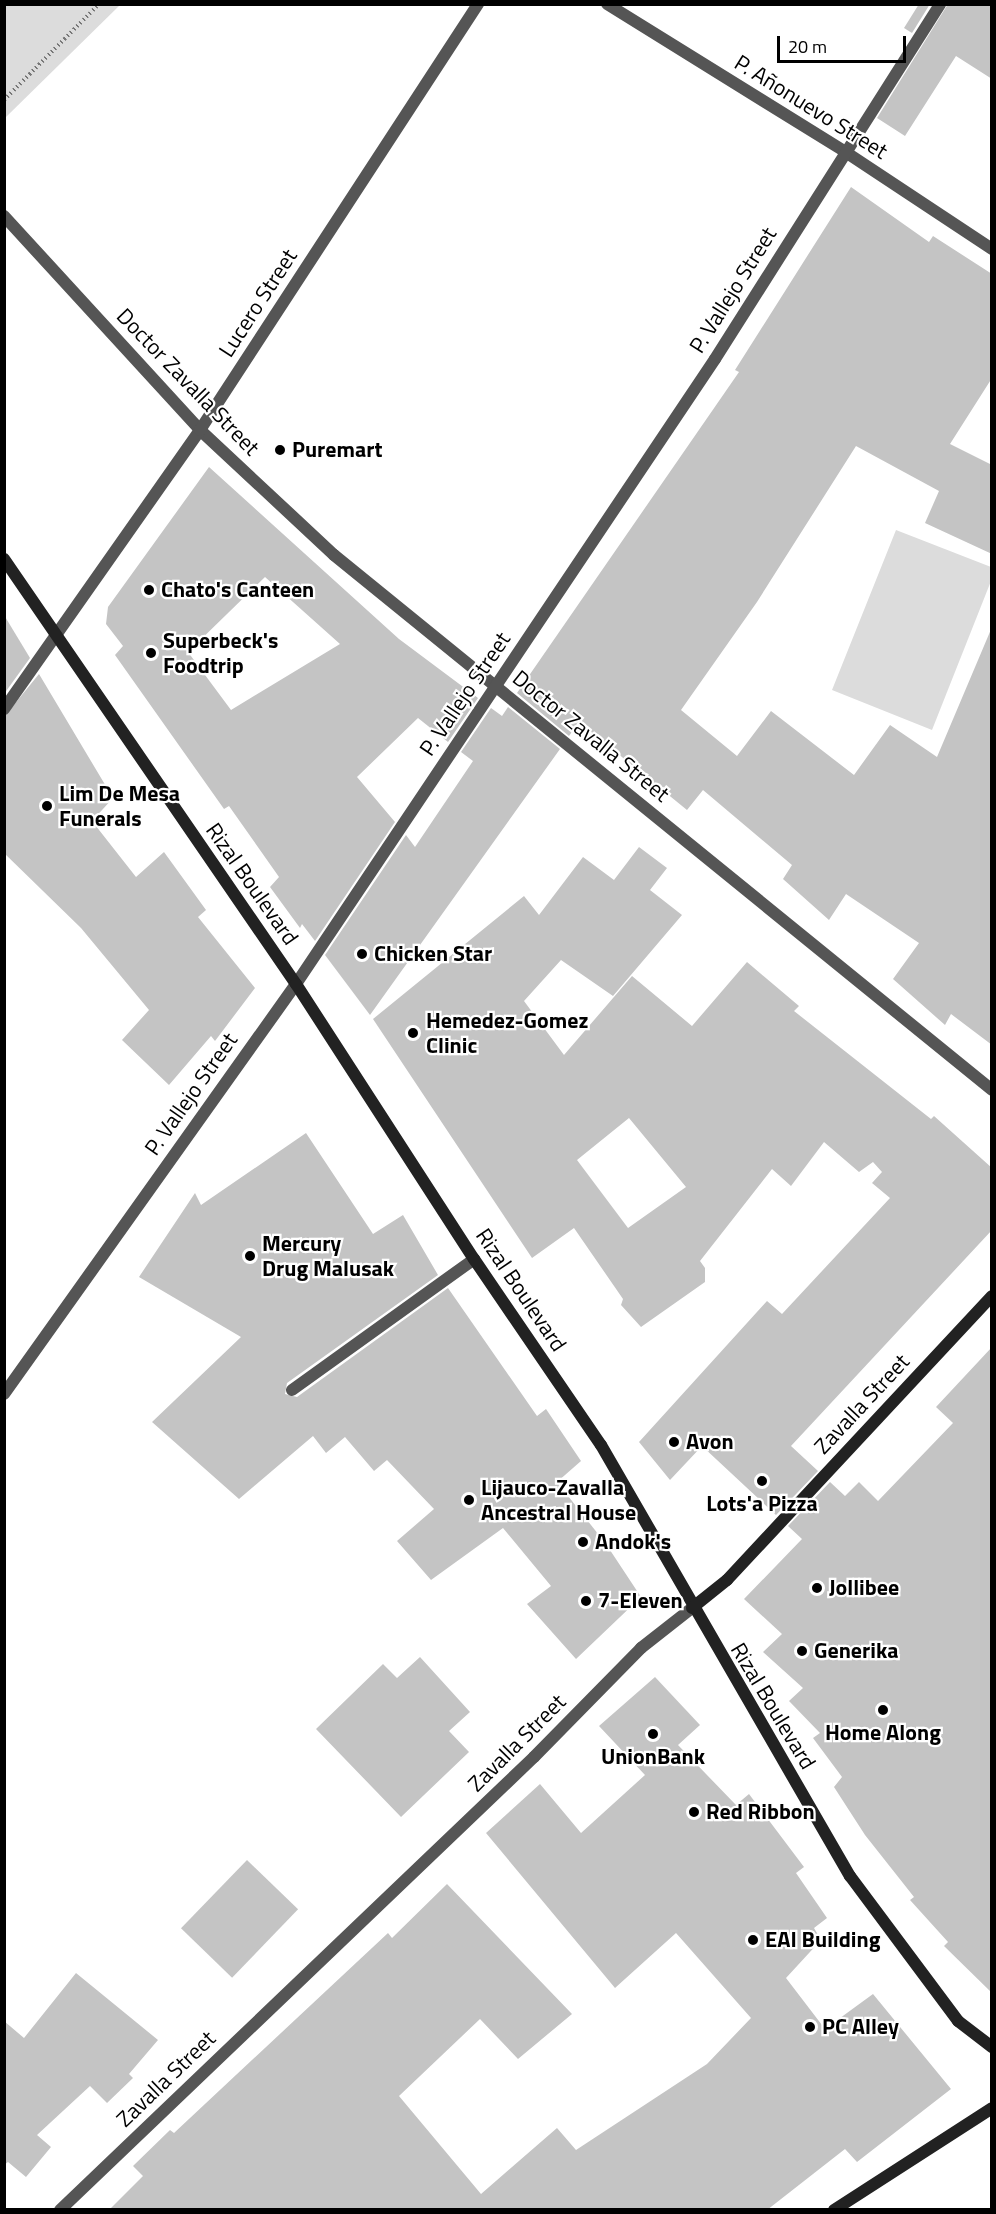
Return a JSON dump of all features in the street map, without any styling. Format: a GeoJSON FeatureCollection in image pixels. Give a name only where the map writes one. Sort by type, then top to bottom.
{"type":"FeatureCollection","features":[{"type":"Feature","properties":{"kind":"main road","name":"Rizal Boulevard"},"geometry":{"type":"LineString","coordinates":[[4,559],[296,984],[474,1259],[601,1445],[692,1608],[850,1876],[958,2020],[992,2047]]}},
{"type":"Feature","properties":{"kind":"main road","name":"Zavalla Street"},"geometry":{"type":"LineString","coordinates":[[692,1608],[728,1580],[992,1296]]}},
{"type":"Feature","properties":{"kind":"main road"},"geometry":{"type":"LineString","coordinates":[[834,2210],[992,2108]]}},
{"type":"Feature","properties":{"kind":"street","name":"Lucero Street"},"geometry":{"type":"LineString","coordinates":[[4,709],[200,430],[478,4]]}},
{"type":"Feature","properties":{"kind":"street","name":"P. Añonuevo Street"},"geometry":{"type":"LineString","coordinates":[[607,4],[844,151],[992,249]]}},
{"type":"Feature","properties":{"kind":"street","name":"P. Vallejo Street"},"geometry":{"type":"LineString","coordinates":[[4,1394],[296,984],[715,359],[844,151],[940,4]]}},
{"type":"Feature","properties":{"kind":"street","name":"Doctor Zavalla Street"},"geometry":{"type":"LineString","coordinates":[[4,216],[200,430],[334,555],[992,1090]]}},
{"type":"Feature","properties":{"kind":"street"},"geometry":{"type":"LineString","coordinates":[[292,1390],[474,1259]]}},
{"type":"Feature","properties":{"kind":"street","name":"Zavalla Street"},"geometry":{"type":"LineString","coordinates":[[60,2210],[534,1756],[641,1648],[692,1608]]}},
{"type":"Feature","properties":{"kind":"path"},"geometry":{"type":"LineString","coordinates":[[4,100],[99,4]]}},
{"type":"Feature","properties":{"kind":"shaded area"},"geometry":{"type":"Polygon","coordinates":[[[5,4],[120,4],[120,5],[5,118],[5,4]]]}},
{"type":"Feature","properties":{"kind":"shaded area"},"geometry":{"type":"Polygon","coordinates":[[[896,530],[991,567],[991,581],[932,730],[832,690],[896,530]]]}},
{"type":"Feature","properties":{"kind":"building"},"geometry":{"type":"Polygon","coordinates":[[[919,4],[930,4],[912,33],[904,28],[919,4]]]}},
{"type":"Feature","properties":{"kind":"building"},"geometry":{"type":"Polygon","coordinates":[[[948,4],[992,4],[992,79],[956,56],[905,136],[877,118],[948,4]]]}},
{"type":"Feature","properties":{"kind":"building"},"geometry":{"type":"Polygon","coordinates":[[[851,187],[929,242],[933,236],[992,274],[992,378],[950,444],[992,465],[992,554],[925,523],[939,491],[856,446],[757,602],[681,710],[737,756],[771,711],[854,775],[890,725],[937,757],[992,627],[992,1045],[951,1014],[945,1025],[893,979],[919,943],[846,894],[829,920],[783,879],[792,865],[703,790],[687,810],[579,722],[569,736],[517,693],[739,372],[735,370],[851,187]]]}},
{"type":"Feature","properties":{"kind":"building"},"geometry":{"type":"Polygon","coordinates":[[[209,467],[399,639],[478,698],[448,742],[418,718],[357,777],[395,822],[315,941],[302,924],[300,928],[270,887],[279,877],[229,806],[224,809],[115,655],[123,646],[106,624],[108,607],[209,467]],[[265,577],[188,652],[231,710],[340,644],[265,577]]]}},
{"type":"Feature","properties":{"kind":"building"},"geometry":{"type":"Polygon","coordinates":[[[4,615],[30,658],[4,694],[4,615]]]}},
{"type":"Feature","properties":{"kind":"building"},"geometry":{"type":"Polygon","coordinates":[[[39,674],[113,798],[92,821],[136,877],[164,852],[206,910],[198,917],[255,988],[215,1041],[211,1036],[169,1085],[122,1040],[149,1010],[81,928],[4,853],[4,717],[39,674]]]}},
{"type":"Feature","properties":{"kind":"building"},"geometry":{"type":"Polygon","coordinates":[[[508,707],[560,749],[370,1015],[325,955],[406,835],[415,847],[473,761],[461,752],[491,708],[502,716],[508,707]]]}},
{"type":"Feature","properties":{"kind":"building"},"geometry":{"type":"Polygon","coordinates":[[[639,847],[667,868],[650,890],[682,915],[613,996],[561,960],[524,1001],[564,1055],[632,976],[692,1026],[747,962],[799,1006],[794,1011],[931,1119],[934,1116],[992,1168],[992,1230],[791,1446],[818,1471],[776,1515],[702,1446],[670,1480],[639,1442],[767,1301],[782,1314],[890,1198],[872,1183],[882,1172],[873,1162],[859,1172],[824,1142],[791,1186],[772,1169],[700,1261],[705,1268],[705,1282],[641,1327],[621,1305],[623,1299],[574,1228],[532,1258],[373,1019],[524,896],[539,915],[583,857],[614,880],[639,847]],[[629,1118],[577,1160],[628,1228],[686,1187],[629,1118]]]}},
{"type":"Feature","properties":{"kind":"building"},"geometry":{"type":"Polygon","coordinates":[[[306,1133],[373,1234],[403,1215],[438,1275],[287,1383],[285,1394],[297,1397],[448,1288],[537,1416],[546,1409],[581,1461],[557,1482],[606,1544],[641,1597],[576,1659],[527,1604],[551,1586],[503,1528],[431,1580],[397,1541],[434,1509],[387,1460],[374,1471],[345,1437],[326,1453],[313,1436],[239,1499],[152,1422],[241,1337],[139,1277],[195,1193],[201,1205],[306,1133]]]}},
{"type":"Feature","properties":{"kind":"building"},"geometry":{"type":"Polygon","coordinates":[[[992,1347],[992,1993],[944,1946],[948,1942],[910,1900],[914,1897],[865,1835],[834,1787],[842,1777],[813,1738],[820,1733],[789,1701],[803,1688],[763,1652],[782,1634],[744,1599],[802,1539],[788,1526],[830,1482],[845,1496],[859,1482],[878,1501],[953,1423],[936,1407],[992,1347]]]}},
{"type":"Feature","properties":{"kind":"building"},"geometry":{"type":"Polygon","coordinates":[[[420,1657],[470,1712],[449,1731],[469,1752],[401,1817],[316,1729],[383,1664],[397,1678],[420,1657]]]}},
{"type":"Feature","properties":{"kind":"building"},"geometry":{"type":"Polygon","coordinates":[[[655,1677],[700,1725],[678,1745],[736,1805],[749,1794],[804,1867],[796,1873],[827,1918],[814,1928],[821,1940],[786,1978],[825,2029],[873,1994],[951,2089],[857,2162],[845,2149],[767,2210],[109,2210],[143,2176],[133,2166],[170,2130],[174,2133],[388,1933],[392,1938],[447,1884],[572,2014],[518,2059],[480,2019],[399,2096],[481,2194],[557,2128],[576,2150],[707,2064],[751,2018],[676,1933],[615,1988],[486,1833],[540,1784],[581,1833],[645,1775],[599,1726],[655,1677]]]}},
{"type":"Feature","properties":{"kind":"building"},"geometry":{"type":"Polygon","coordinates":[[[247,1860],[298,1909],[232,1978],[181,1928],[247,1860]]]}},
{"type":"Feature","properties":{"kind":"building"},"geometry":{"type":"Polygon","coordinates":[[[76,1973],[158,2040],[129,2074],[133,2078],[107,2103],[90,2086],[37,2135],[51,2147],[26,2177],[8,2162],[4,2165],[4,2021],[24,2038],[76,1973]]]}},
{"type":"Feature","properties":{"kind":"place","name":"Puremart"},"geometry":{"type":"Point","coordinates":[280,450]}},
{"type":"Feature","properties":{"kind":"place","name":"Chato's Canteen"},"geometry":{"type":"Point","coordinates":[149,590]}},
{"type":"Feature","properties":{"kind":"place","name":"Superbeck's Foodtrip"},"geometry":{"type":"Point","coordinates":[151,653]}},
{"type":"Feature","properties":{"kind":"place","name":"Lim De Mesa Funerals"},"geometry":{"type":"Point","coordinates":[47,806]}},
{"type":"Feature","properties":{"kind":"place","name":"Chicken Star"},"geometry":{"type":"Point","coordinates":[362,954]}},
{"type":"Feature","properties":{"kind":"place","name":"Hemedez-Gomez Clinic"},"geometry":{"type":"Point","coordinates":[413,1033]}},
{"type":"Feature","properties":{"kind":"place","name":"Mercury Drug Malusak"},"geometry":{"type":"Point","coordinates":[250,1256]}},
{"type":"Feature","properties":{"kind":"place","name":"Avon"},"geometry":{"type":"Point","coordinates":[674,1442]}},
{"type":"Feature","properties":{"kind":"place","name":"Lots'a Pizza"},"geometry":{"type":"Point","coordinates":[762,1481]}},
{"type":"Feature","properties":{"kind":"place","name":"Lijauco-Zavalla Ancestral House"},"geometry":{"type":"Point","coordinates":[469,1500]}},
{"type":"Feature","properties":{"kind":"place","name":"Andok's"},"geometry":{"type":"Point","coordinates":[583,1542]}},
{"type":"Feature","properties":{"kind":"place","name":"Jollibee"},"geometry":{"type":"Point","coordinates":[817,1588]}},
{"type":"Feature","properties":{"kind":"place","name":"7-Eleven"},"geometry":{"type":"Point","coordinates":[586,1601]}},
{"type":"Feature","properties":{"kind":"place","name":"Generika"},"geometry":{"type":"Point","coordinates":[802,1651]}},
{"type":"Feature","properties":{"kind":"place","name":"Home Along"},"geometry":{"type":"Point","coordinates":[883,1710]}},
{"type":"Feature","properties":{"kind":"place","name":"UnionBank"},"geometry":{"type":"Point","coordinates":[653,1734]}},
{"type":"Feature","properties":{"kind":"place","name":"Red Ribbon"},"geometry":{"type":"Point","coordinates":[694,1812]}},
{"type":"Feature","properties":{"kind":"place","name":"EAI Building"},"geometry":{"type":"Point","coordinates":[753,1940]}},
{"type":"Feature","properties":{"kind":"place","name":"PC Alley"},"geometry":{"type":"Point","coordinates":[810,2027]}}]}
